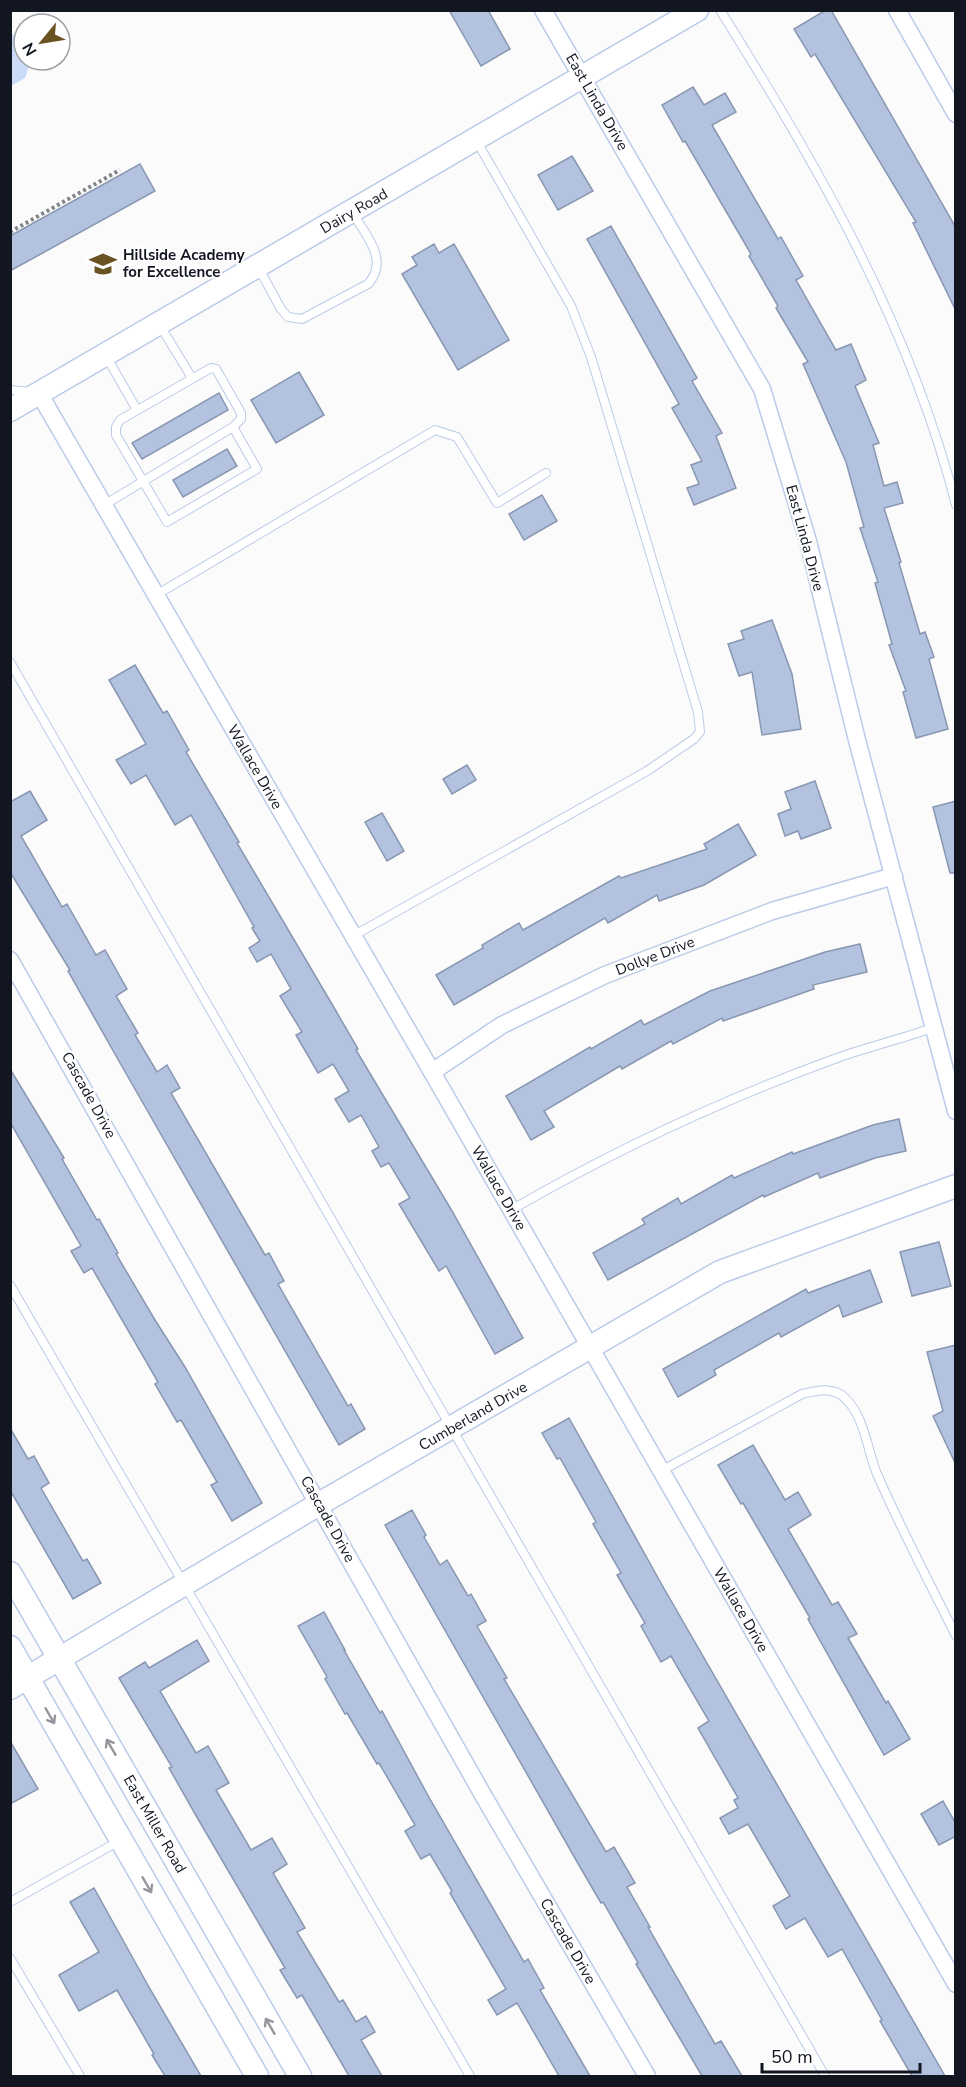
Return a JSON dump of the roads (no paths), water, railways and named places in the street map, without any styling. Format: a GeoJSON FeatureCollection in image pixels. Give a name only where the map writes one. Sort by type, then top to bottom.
{"type":"FeatureCollection","features":[{"type":"Feature","properties":{"kind":"street","name":"East Linda Drive"},"geometry":{"type":"LineString","coordinates":[[543,10],[762,389],[808,541],[857,740],[956,1111]]}},
{"type":"Feature","properties":{"kind":"street","name":"Dairy Road"},"geometry":{"type":"LineString","coordinates":[[10,410],[697,10]]}},
{"type":"Feature","properties":{"kind":"street"},"geometry":{"type":"LineString","coordinates":[[897,10],[956,114]]}},
{"type":"Feature","properties":{"kind":"street","name":"Wallace Drive"},"geometry":{"type":"LineString","coordinates":[[39,393],[956,1984]]}},
{"type":"Feature","properties":{"kind":"street","name":"Dollye Drive"},"geometry":{"type":"LineString","coordinates":[[432,1072],[502,1025],[605,975],[772,911],[894,876]]}},
{"type":"Feature","properties":{"kind":"street","name":"Cascade Drive"},"geometry":{"type":"LineString","coordinates":[[10,960],[483,1795],[646,2076]]}},
{"type":"Feature","properties":{"kind":"street","name":"Cumberland Drive"},"geometry":{"type":"LineString","coordinates":[[19,1683],[319,1504],[720,1272],[956,1186]]}},
{"type":"Feature","properties":{"kind":"street","name":"East Miller Road"},"geometry":{"type":"LineString","coordinates":[[10,1573],[300,2076]]}},
{"type":"Feature","properties":{"kind":"street"},"geometry":{"type":"LineString","coordinates":[[10,1647],[19,1683],[121,1840],[257,2076]]}},
{"type":"Feature","properties":{"kind":"lane"},"geometry":{"type":"LineString","coordinates":[[720,10],[764,79],[858,246],[893,323],[924,400],[956,505]]}},
{"type":"Feature","properties":{"kind":"lane"},"geometry":{"type":"LineString","coordinates":[[353,936],[646,771],[694,740],[700,732],[698,712],[591,357],[571,306],[476,140]]}},
{"type":"Feature","properties":{"kind":"lane"},"geometry":{"type":"LineString","coordinates":[[258,266],[281,309],[288,317],[302,319],[368,284],[376,276],[378,265],[374,249],[351,212]]}},
{"type":"Feature","properties":{"kind":"lane"},"geometry":{"type":"LineString","coordinates":[[159,324],[192,378]]}},
{"type":"Feature","properties":{"kind":"lane"},"geometry":{"type":"LineString","coordinates":[[105,355],[137,410]]}},
{"type":"Feature","properties":{"kind":"lane"},"geometry":{"type":"LineString","coordinates":[[104,505],[143,481],[232,428],[238,423],[242,413],[216,369],[205,370],[120,420],[116,427],[116,435],[143,481],[167,522],[257,469],[232,428]]}},
{"type":"Feature","properties":{"kind":"lane"},"geometry":{"type":"LineString","coordinates":[[10,390],[39,393]]}},
{"type":"Feature","properties":{"kind":"lane"},"geometry":{"type":"LineString","coordinates":[[156,595],[435,430],[457,437],[497,503],[546,473]]}},
{"type":"Feature","properties":{"kind":"lane"},"geometry":{"type":"LineString","coordinates":[[10,663],[825,2076]]}},
{"type":"Feature","properties":{"kind":"lane"},"geometry":{"type":"LineString","coordinates":[[511,1210],[669,1127],[838,1058],[932,1028]]}},
{"type":"Feature","properties":{"kind":"lane"},"geometry":{"type":"LineString","coordinates":[[10,1285],[470,2076]]}},
{"type":"Feature","properties":{"kind":"lane"},"geometry":{"type":"LineString","coordinates":[[661,1472],[802,1394],[826,1389],[845,1397],[860,1421],[888,1498],[956,1636]]}},
{"type":"Feature","properties":{"kind":"lane"},"geometry":{"type":"LineString","coordinates":[[10,1902],[121,1840]]}},
{"type":"Feature","properties":{"kind":"lane"},"geometry":{"type":"LineString","coordinates":[[10,1958],[80,2076]]}},
{"type":"Feature","properties":{"kind":"place","name":"Hillside Academy for Excellence"},"geometry":{"type":"Point","coordinates":[103,264]}}]}
